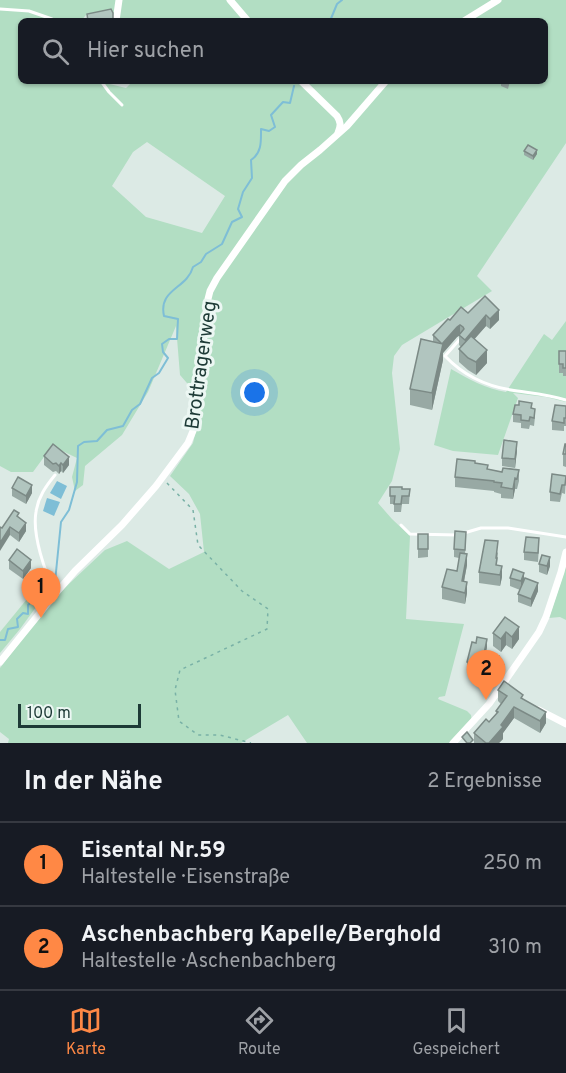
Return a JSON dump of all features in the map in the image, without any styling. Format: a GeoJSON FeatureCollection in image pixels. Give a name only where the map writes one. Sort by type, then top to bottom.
{"type":"FeatureCollection","features":[{"type":"Feature","properties":{"kind":"street"},"geometry":{"type":"LineString","coordinates":[[116,18],[119,0]]}},
{"type":"Feature","properties":{"kind":"street"},"geometry":{"type":"LineString","coordinates":[[230,0],[245,18]]}},
{"type":"Feature","properties":{"kind":"street"},"geometry":{"type":"LineString","coordinates":[[469,18],[498,0]]}},
{"type":"Feature","properties":{"kind":"street"},"geometry":{"type":"LineString","coordinates":[[304,84],[340,120],[340,127],[336,135]]}},
{"type":"Feature","properties":{"kind":"street","name":"Brottragerweg"},"geometry":{"type":"LineString","coordinates":[[0,662],[53,588],[75,571],[122,525],[188,443],[196,419],[207,303],[213,284],[285,181],[347,126],[383,84]]}},
{"type":"Feature","properties":{"kind":"street"},"geometry":{"type":"LineString","coordinates":[[453,743],[481,713],[539,632],[546,617],[566,552]]}},
{"type":"Feature","properties":{"kind":"street"},"geometry":{"type":"LineString","coordinates":[[503,684],[511,690]]}},
{"type":"Feature","properties":{"kind":"street"},"geometry":{"type":"LineString","coordinates":[[533,706],[566,724]]}},
{"type":"Feature","properties":{"kind":"lane"},"geometry":{"type":"LineString","coordinates":[[0,9],[29,11],[49,18]]}},
{"type":"Feature","properties":{"kind":"lane"},"geometry":{"type":"LineString","coordinates":[[103,84],[122,105]]}},
{"type":"Feature","properties":{"kind":"lane"},"geometry":{"type":"LineString","coordinates":[[460,339],[445,356],[454,366],[477,380],[502,388],[547,394],[566,400]]}},
{"type":"Feature","properties":{"kind":"lane"},"geometry":{"type":"LineString","coordinates":[[53,588],[40,550],[35,519],[36,509],[45,486],[55,475]]}},
{"type":"Feature","properties":{"kind":"lane"},"geometry":{"type":"LineString","coordinates":[[401,525],[410,534],[454,535],[480,528],[508,528],[566,537]]}},
{"type":"Feature","properties":{"kind":"path"},"geometry":{"type":"LineString","coordinates":[[162,478],[193,510],[198,545],[242,591],[268,609],[267,629],[180,670],[175,690],[179,721],[198,735],[220,735],[251,743]]}},
{"type":"Feature","properties":{"kind":"green space"},"geometry":{"type":"Polygon","coordinates":[[[0,0],[566,0],[566,143],[477,276],[492,291],[402,345],[394,356],[392,373],[400,449],[392,481],[378,503],[410,536],[406,619],[464,624],[445,696],[438,699],[467,711],[472,721],[449,743],[307,743],[288,715],[241,743],[8,743],[9,739],[0,732],[0,668],[55,597],[105,550],[127,541],[169,569],[204,552],[200,514],[189,494],[170,476],[193,443],[199,417],[199,397],[180,375],[176,326],[148,392],[122,435],[85,466],[83,485],[75,491],[72,477],[77,458],[52,446],[33,472],[11,472],[0,466],[0,0]],[[147,142],[133,152],[112,186],[146,217],[202,233],[225,196],[147,142]]]}},
{"type":"Feature","properties":{"kind":"green space"},"geometry":{"type":"Polygon","coordinates":[[[566,321],[566,402],[513,393],[518,398],[498,455],[453,451],[434,445],[451,369],[485,386],[506,392],[544,334],[552,340],[566,321]]]}},
{"type":"Feature","properties":{"kind":"green space"},"geometry":{"type":"Polygon","coordinates":[[[566,566],[566,620],[560,617],[549,618],[566,566]]]}},
{"type":"Feature","properties":{"kind":"green space"},"geometry":{"type":"Polygon","coordinates":[[[44,587],[47,592],[0,653],[0,632],[27,599],[44,587]]]}},
{"type":"Feature","properties":{"kind":"water"},"geometry":{"type":"Polygon","coordinates":[[[57,481],[67,486],[61,499],[50,493],[57,481]]]}},
{"type":"Feature","properties":{"kind":"water"},"geometry":{"type":"Polygon","coordinates":[[[47,498],[60,502],[54,516],[43,511],[47,498]]]}},
{"type":"Feature","properties":{"kind":"building"},"geometry":{"type":"Polygon","coordinates":[[[111,9],[113,18],[88,18],[87,14],[111,9]]]}},
{"type":"Feature","properties":{"kind":"building"},"geometry":{"type":"Polygon","coordinates":[[[528,145],[537,150],[533,156],[524,151],[528,145]]]}},
{"type":"Feature","properties":{"kind":"building"},"geometry":{"type":"Polygon","coordinates":[[[485,296],[499,310],[490,319],[486,315],[465,340],[459,335],[464,329],[460,325],[442,344],[433,335],[461,307],[468,313],[485,296]]]}},
{"type":"Feature","properties":{"kind":"building"},"geometry":{"type":"Polygon","coordinates":[[[471,336],[487,350],[476,362],[459,349],[471,336]]]}},
{"type":"Feature","properties":{"kind":"building"},"geometry":{"type":"Polygon","coordinates":[[[421,339],[443,344],[432,393],[410,389],[421,339]]]}},
{"type":"Feature","properties":{"kind":"building"},"geometry":{"type":"Polygon","coordinates":[[[559,351],[566,351],[566,368],[563,368],[563,364],[559,364],[559,351]]]}},
{"type":"Feature","properties":{"kind":"building"},"geometry":{"type":"Polygon","coordinates":[[[519,401],[532,403],[531,408],[535,409],[534,418],[530,417],[529,421],[521,420],[521,415],[513,414],[515,405],[519,405],[519,401]]]}},
{"type":"Feature","properties":{"kind":"building"},"geometry":{"type":"Polygon","coordinates":[[[555,405],[566,406],[564,423],[552,421],[555,405]]]}},
{"type":"Feature","properties":{"kind":"building"},"geometry":{"type":"Polygon","coordinates":[[[504,440],[517,442],[515,459],[502,458],[504,440]]]}},
{"type":"Feature","properties":{"kind":"building"},"geometry":{"type":"Polygon","coordinates":[[[53,444],[69,457],[63,465],[53,464],[44,456],[53,444]]]}},
{"type":"Feature","properties":{"kind":"building"},"geometry":{"type":"Polygon","coordinates":[[[457,459],[475,461],[475,463],[488,465],[487,469],[502,472],[503,468],[519,470],[513,489],[501,487],[502,483],[494,481],[455,477],[457,459]]]}},
{"type":"Feature","properties":{"kind":"building"},"geometry":{"type":"Polygon","coordinates":[[[552,474],[566,476],[565,485],[562,485],[560,494],[550,492],[552,474]]]}},
{"type":"Feature","properties":{"kind":"building"},"geometry":{"type":"Polygon","coordinates":[[[18,477],[32,485],[26,496],[12,488],[18,477]]]}},
{"type":"Feature","properties":{"kind":"building"},"geometry":{"type":"Polygon","coordinates":[[[390,487],[410,489],[409,496],[402,496],[401,504],[394,504],[395,496],[390,496],[390,487]]]}},
{"type":"Feature","properties":{"kind":"building"},"geometry":{"type":"Polygon","coordinates":[[[14,510],[19,513],[17,516],[26,523],[19,533],[10,527],[0,543],[0,527],[2,528],[14,510]]]}},
{"type":"Feature","properties":{"kind":"building"},"geometry":{"type":"Polygon","coordinates":[[[455,531],[466,532],[465,550],[454,549],[455,531]]]}},
{"type":"Feature","properties":{"kind":"building"},"geometry":{"type":"Polygon","coordinates":[[[418,534],[428,534],[428,549],[418,549],[418,534]]]}},
{"type":"Feature","properties":{"kind":"building"},"geometry":{"type":"Polygon","coordinates":[[[526,537],[539,538],[538,553],[524,552],[526,537]]]}},
{"type":"Feature","properties":{"kind":"building"},"geometry":{"type":"Polygon","coordinates":[[[485,540],[498,541],[496,565],[502,566],[500,575],[479,572],[485,540]]]}},
{"type":"Feature","properties":{"kind":"building"},"geometry":{"type":"Polygon","coordinates":[[[17,549],[31,560],[23,571],[9,560],[17,549]]]}},
{"type":"Feature","properties":{"kind":"building"},"geometry":{"type":"Polygon","coordinates":[[[460,553],[467,554],[462,581],[467,582],[465,593],[442,587],[447,569],[457,571],[460,553]]]}},
{"type":"Feature","properties":{"kind":"building"},"geometry":{"type":"Polygon","coordinates":[[[542,555],[550,557],[547,566],[539,564],[542,555]]]}},
{"type":"Feature","properties":{"kind":"building"},"geometry":{"type":"Polygon","coordinates":[[[513,569],[524,573],[521,581],[510,578],[513,569]]]}},
{"type":"Feature","properties":{"kind":"building"},"geometry":{"type":"Polygon","coordinates":[[[525,578],[538,583],[531,599],[518,594],[525,578]]]}},
{"type":"Feature","properties":{"kind":"building"},"geometry":{"type":"Polygon","coordinates":[[[505,617],[519,627],[512,637],[506,632],[501,639],[493,633],[505,617]]]}},
{"type":"Feature","properties":{"kind":"building"},"geometry":{"type":"Polygon","coordinates":[[[477,637],[487,639],[483,659],[476,659],[475,664],[467,662],[472,642],[476,643],[477,637]]]}},
{"type":"Feature","properties":{"kind":"building"},"geometry":{"type":"Polygon","coordinates":[[[499,656],[504,665],[496,669],[492,659],[499,656]]]}},
{"type":"Feature","properties":{"kind":"building"},"geometry":{"type":"Polygon","coordinates":[[[504,681],[523,695],[521,698],[546,712],[540,721],[514,707],[501,725],[503,727],[489,743],[486,743],[474,733],[486,719],[489,722],[498,712],[496,711],[507,696],[498,690],[504,681]]]}},
{"type":"Feature","properties":{"kind":"building"},"geometry":{"type":"Polygon","coordinates":[[[467,732],[473,740],[470,743],[462,737],[467,732]]]}},
{"type":"Feature","properties":{"kind":"waterway"},"geometry":{"type":"LineString","coordinates":[[331,18],[337,4],[342,0]]}},
{"type":"Feature","properties":{"kind":"waterway"},"geometry":{"type":"LineString","coordinates":[[0,640],[5,640],[8,629],[18,627],[17,619],[23,613],[28,614],[28,605],[55,582],[61,522],[69,510],[77,482],[78,446],[84,442],[97,441],[107,430],[123,426],[132,410],[140,404],[152,378],[159,373],[168,358],[163,352],[162,344],[169,339],[177,339],[178,319],[164,316],[165,300],[206,254],[222,244],[232,222],[242,217],[238,209],[243,192],[252,178],[251,160],[259,150],[261,129],[269,131],[275,127],[271,115],[283,102],[290,103],[294,86]]}},
{"type":"Feature","properties":{"kind":"place","name":"Eisental Nr.59"},"geometry":{"type":"Point","coordinates":[41,618]}},
{"type":"Feature","properties":{"kind":"place","name":"Aschenbachberg Kapelle/Berghold"},"geometry":{"type":"Point","coordinates":[486,700]}}]}
